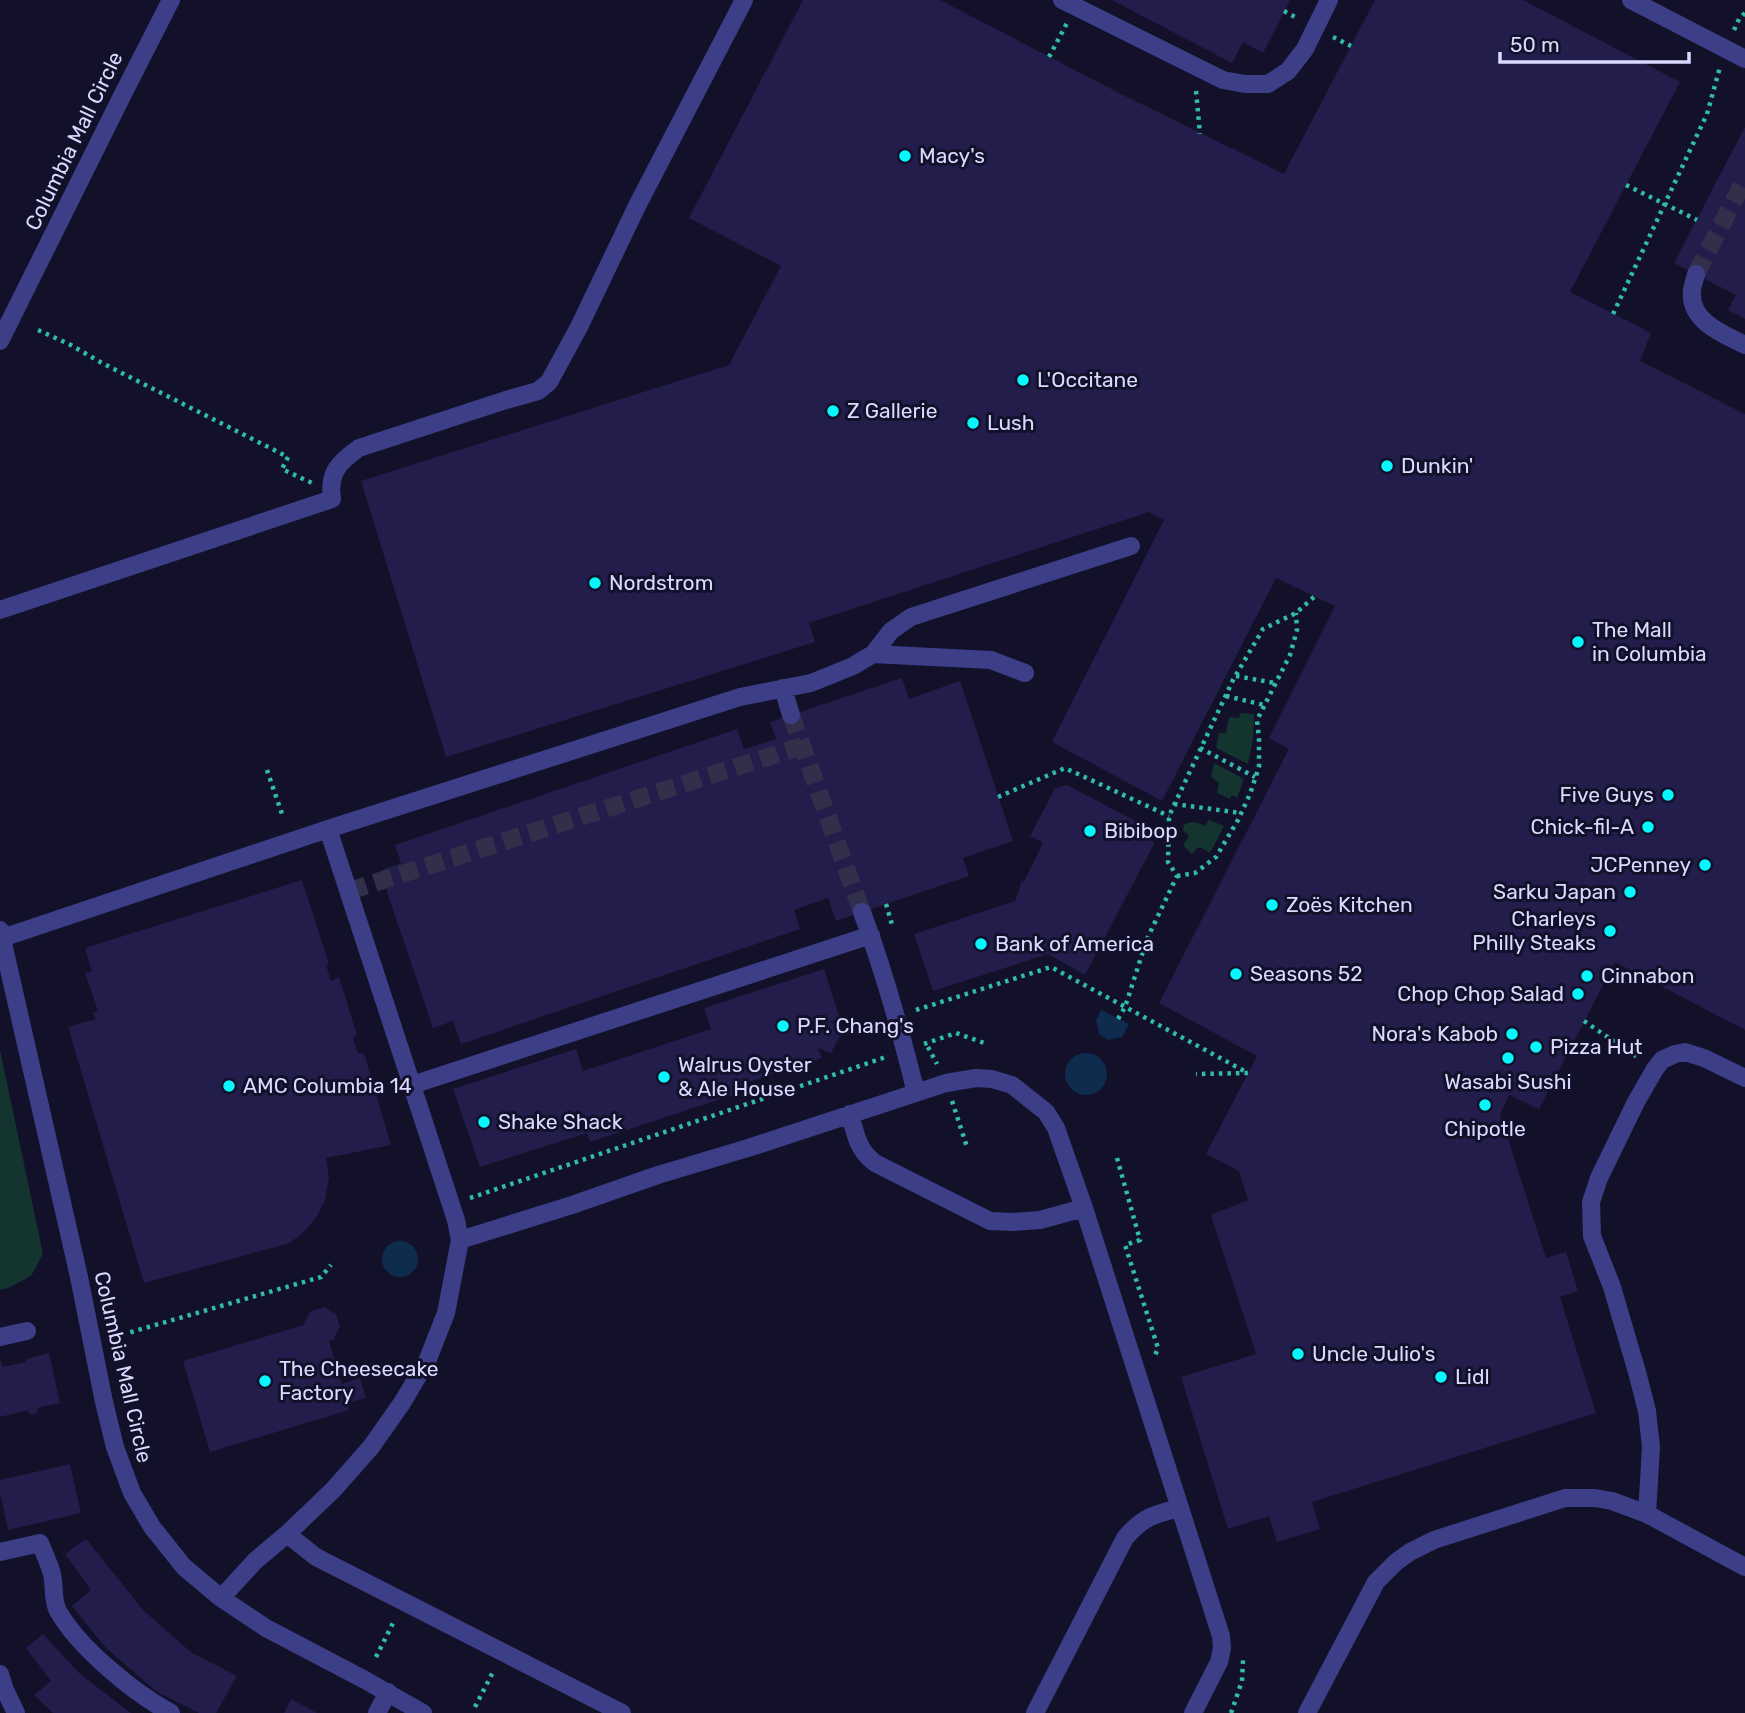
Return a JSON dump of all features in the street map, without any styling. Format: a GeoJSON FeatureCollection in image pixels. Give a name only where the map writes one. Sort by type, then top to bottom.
{"type":"FeatureCollection","features":[{"type":"Feature","properties":{"kind":"street","name":"Columbia Mall Circle"},"geometry":{"type":"LineString","coordinates":[[0,341],[5,320],[171,0]]}},
{"type":"Feature","properties":{"kind":"street"},"geometry":{"type":"LineString","coordinates":[[0,610],[332,499],[332,480],[336,470],[342,460],[359,449],[538,391],[549,382],[744,0]]}},
{"type":"Feature","properties":{"kind":"street"},"geometry":{"type":"LineString","coordinates":[[1062,0],[1223,80],[1245,84],[1268,84],[1288,71],[1305,49],[1329,0]]}},
{"type":"Feature","properties":{"kind":"street"},"geometry":{"type":"LineString","coordinates":[[1631,0],[1745,59]]}},
{"type":"Feature","properties":{"kind":"street"},"geometry":{"type":"LineString","coordinates":[[1696,274],[1692,292],[1694,308],[1703,321],[1745,345]]}},
{"type":"Feature","properties":{"kind":"street"},"geometry":{"type":"LineString","coordinates":[[1,934],[740,697],[811,683],[853,666],[873,654],[891,631],[911,617],[1131,546]]}},
{"type":"Feature","properties":{"kind":"street"},"geometry":{"type":"LineString","coordinates":[[873,654],[991,660],[1025,673]]}},
{"type":"Feature","properties":{"kind":"street"},"geometry":{"type":"LineString","coordinates":[[783,688],[791,715]]}},
{"type":"Feature","properties":{"kind":"street"},"geometry":{"type":"LineString","coordinates":[[221,1598],[255,1561],[341,1482],[371,1447],[402,1403],[428,1359],[446,1313],[460,1240],[456,1220],[328,829]]}},
{"type":"Feature","properties":{"kind":"street"},"geometry":{"type":"LineString","coordinates":[[862,912],[916,1093]]}},
{"type":"Feature","properties":{"kind":"street","name":"Columbia Mall Circle"},"geometry":{"type":"LineString","coordinates":[[1,934],[82,1289],[114,1447],[132,1493],[152,1527],[184,1567],[221,1598],[267,1628],[423,1713]]}},
{"type":"Feature","properties":{"kind":"street"},"geometry":{"type":"LineString","coordinates":[[412,1085],[871,935]]}},
{"type":"Feature","properties":{"kind":"street"},"geometry":{"type":"LineString","coordinates":[[1647,1514],[1651,1447],[1647,1411],[1612,1287],[1592,1236],[1591,1202],[1599,1178],[1636,1102],[1662,1060],[1685,1052],[1704,1058],[1745,1079]]}},
{"type":"Feature","properties":{"kind":"street"},"geometry":{"type":"LineString","coordinates":[[460,1240],[946,1083],[976,1078],[1012,1085],[1039,1105],[1056,1128],[1220,1636],[1222,1648],[1219,1661],[1193,1713]]}},
{"type":"Feature","properties":{"kind":"street"},"geometry":{"type":"LineString","coordinates":[[850,1114],[859,1145],[875,1163],[990,1221],[1014,1223],[1040,1220],[1084,1208]]}},
{"type":"Feature","properties":{"kind":"street"},"geometry":{"type":"LineString","coordinates":[[0,1338],[27,1331]]}},
{"type":"Feature","properties":{"kind":"street"},"geometry":{"type":"LineString","coordinates":[[1307,1713],[1376,1582],[1396,1562],[1434,1540],[1565,1498],[1595,1498],[1612,1501],[1647,1514],[1745,1567]]}},
{"type":"Feature","properties":{"kind":"street"},"geometry":{"type":"LineString","coordinates":[[1035,1713],[1125,1538],[1134,1527],[1152,1515],[1180,1508]]}},
{"type":"Feature","properties":{"kind":"street"},"geometry":{"type":"LineString","coordinates":[[287,1534],[316,1557],[622,1713]]}},
{"type":"Feature","properties":{"kind":"street"},"geometry":{"type":"LineString","coordinates":[[0,1552],[40,1543],[52,1574],[57,1609],[74,1632],[100,1661],[171,1713]]}},
{"type":"Feature","properties":{"kind":"street"},"geometry":{"type":"LineString","coordinates":[[0,1674],[16,1713]]}},
{"type":"Feature","properties":{"kind":"street"},"geometry":{"type":"LineString","coordinates":[[377,1713],[387,1692]]}},
{"type":"Feature","properties":{"kind":"path"},"geometry":{"type":"LineString","coordinates":[[1613,314],[1707,114],[1725,48],[1745,13]]}},
{"type":"Feature","properties":{"kind":"path"},"geometry":{"type":"LineString","coordinates":[[1049,57],[1067,23]]}},
{"type":"Feature","properties":{"kind":"path"},"geometry":{"type":"LineString","coordinates":[[1626,185],[1697,219]]}},
{"type":"Feature","properties":{"kind":"path"},"geometry":{"type":"LineString","coordinates":[[38,330],[288,457],[282,469],[313,483]]}},
{"type":"Feature","properties":{"kind":"path"},"geometry":{"type":"LineString","coordinates":[[1177,876],[1168,862],[1169,816],[1200,748],[1263,629],[1296,612],[1315,596]]}},
{"type":"Feature","properties":{"kind":"path"},"geometry":{"type":"LineString","coordinates":[[1177,876],[1195,873],[1216,858],[1241,813],[1259,767],[1257,720],[1290,655],[1297,630],[1296,612]]}},
{"type":"Feature","properties":{"kind":"path"},"geometry":{"type":"LineString","coordinates":[[1236,676],[1275,683]]}},
{"type":"Feature","properties":{"kind":"path"},"geometry":{"type":"LineString","coordinates":[[1226,696],[1264,705]]}},
{"type":"Feature","properties":{"kind":"path"},"geometry":{"type":"LineString","coordinates":[[1200,748],[1255,777]]}},
{"type":"Feature","properties":{"kind":"path"},"geometry":{"type":"LineString","coordinates":[[998,797],[1065,768],[1169,816]]}},
{"type":"Feature","properties":{"kind":"path"},"geometry":{"type":"LineString","coordinates":[[267,770],[282,814]]}},
{"type":"Feature","properties":{"kind":"path"},"geometry":{"type":"LineString","coordinates":[[1174,804],[1241,813]]}},
{"type":"Feature","properties":{"kind":"path"},"geometry":{"type":"LineString","coordinates":[[1118,1019],[1125,1007],[1147,939],[1177,876]]}},
{"type":"Feature","properties":{"kind":"path"},"geometry":{"type":"LineString","coordinates":[[886,904],[893,930]]}},
{"type":"Feature","properties":{"kind":"path"},"geometry":{"type":"LineString","coordinates":[[919,1021],[916,1010],[1051,967],[1248,1073],[1196,1074]]}},
{"type":"Feature","properties":{"kind":"path"},"geometry":{"type":"LineString","coordinates":[[1584,1021],[1655,1069]]}},
{"type":"Feature","properties":{"kind":"path"},"geometry":{"type":"LineString","coordinates":[[922,1032],[946,1083],[967,1147]]}},
{"type":"Feature","properties":{"kind":"path"},"geometry":{"type":"LineString","coordinates":[[472,1205],[470,1197],[905,1049],[956,1034],[987,1044]]}},
{"type":"Feature","properties":{"kind":"path"},"geometry":{"type":"LineString","coordinates":[[114,1337],[321,1277],[331,1265]]}},
{"type":"Feature","properties":{"kind":"path"},"geometry":{"type":"LineString","coordinates":[[376,1657],[397,1615]]}},
{"type":"Feature","properties":{"kind":"path"},"geometry":{"type":"LineString","coordinates":[[475,1707],[497,1665]]}},
{"type":"Feature","properties":{"kind":"green space"},"geometry":{"type":"Polygon","coordinates":[[[1240,713],[1254,714],[1248,764],[1216,748],[1219,733],[1226,733],[1229,717],[1239,718],[1240,713]]]}},
{"type":"Feature","properties":{"kind":"green space"},"geometry":{"type":"Polygon","coordinates":[[[1214,763],[1244,779],[1237,798],[1232,795],[1230,799],[1217,793],[1219,783],[1211,777],[1214,763]]]}},
{"type":"Feature","properties":{"kind":"green space"},"geometry":{"type":"Polygon","coordinates":[[[1209,820],[1224,826],[1210,853],[1197,848],[1192,854],[1183,845],[1189,836],[1183,830],[1184,825],[1194,822],[1205,826],[1209,820]]]}},
{"type":"Feature","properties":{"kind":"green space"},"geometry":{"type":"Polygon","coordinates":[[[0,1050],[43,1254],[31,1276],[0,1290],[0,1050]]]}},
{"type":"Feature","properties":{"kind":"water"},"geometry":{"type":"Polygon","coordinates":[[[1101,1010],[1129,1024],[1122,1037],[1108,1040],[1099,1034],[1096,1020],[1101,1010]]]}},
{"type":"Feature","properties":{"kind":"water"},"geometry":{"type":"Polygon","coordinates":[[[1086,1053],[1101,1059],[1107,1074],[1101,1089],[1086,1095],[1071,1089],[1065,1074],[1071,1059],[1086,1053]]]}},
{"type":"Feature","properties":{"kind":"water"},"geometry":{"type":"Polygon","coordinates":[[[400,1241],[413,1246],[418,1259],[413,1272],[400,1277],[387,1272],[382,1259],[387,1246],[400,1241]]]}},
{"type":"Feature","properties":{"kind":"building"},"geometry":{"type":"Polygon","coordinates":[[[803,0],[940,0],[1121,94],[1284,174],[1375,0],[1523,0],[1680,82],[1570,292],[1651,333],[1640,361],[1745,414],[1745,1030],[1615,962],[1539,1109],[1509,1095],[1500,1114],[1546,1258],[1566,1252],[1578,1291],[1560,1297],[1596,1413],[1312,1502],[1320,1529],[1277,1542],[1269,1516],[1228,1529],[1181,1377],[1256,1354],[1211,1215],[1248,1200],[1239,1171],[1206,1154],[1257,1056],[1159,1003],[1289,749],[1269,738],[1335,606],[1276,578],[1162,801],[1052,742],[1164,520],[1149,512],[809,623],[815,642],[446,757],[361,481],[729,365],[781,266],[689,218],[803,0]]]}},
{"type":"Feature","properties":{"kind":"building"},"geometry":{"type":"Polygon","coordinates":[[[1112,0],[1290,0],[1263,53],[1243,42],[1232,63],[1112,0]]]}},
{"type":"Feature","properties":{"kind":"building"},"geometry":{"type":"Polygon","coordinates":[[[1745,127],[1745,319],[1728,310],[1736,295],[1674,263],[1745,127]]]}},
{"type":"Feature","properties":{"kind":"building"},"geometry":{"type":"Polygon","coordinates":[[[902,678],[909,699],[960,681],[1013,841],[963,858],[969,876],[836,921],[828,898],[794,910],[800,929],[461,1044],[453,1021],[433,1028],[380,871],[401,863],[395,845],[737,729],[744,749],[776,739],[770,722],[902,678]]]}},
{"type":"Feature","properties":{"kind":"building"},"geometry":{"type":"Polygon","coordinates":[[[1067,785],[1145,826],[1154,844],[1085,975],[1048,954],[933,991],[914,934],[1015,901],[1022,880],[1023,883],[1043,843],[1030,836],[1055,788],[1067,785]]]}},
{"type":"Feature","properties":{"kind":"building","name":"AMC Columbia 14"},"geometry":{"type":"Polygon","coordinates":[[[302,880],[329,964],[326,965],[331,981],[339,977],[357,1035],[353,1038],[358,1054],[364,1053],[391,1145],[326,1158],[329,1178],[325,1200],[306,1230],[290,1243],[144,1283],[68,1027],[96,1019],[93,1013],[98,1011],[85,973],[92,972],[85,948],[302,880]]]}},
{"type":"Feature","properties":{"kind":"building"},"geometry":{"type":"Polygon","coordinates":[[[824,969],[840,1019],[830,1022],[844,1028],[831,1053],[818,1048],[822,1058],[746,1083],[748,1090],[590,1142],[587,1133],[480,1167],[453,1089],[576,1049],[583,1071],[711,1029],[704,1008],[824,969]]]}},
{"type":"Feature","properties":{"kind":"building","name":"The Cheesecake Factory"},"geometry":{"type":"Polygon","coordinates":[[[324,1307],[336,1314],[340,1327],[333,1340],[329,1341],[342,1384],[360,1378],[366,1398],[347,1403],[349,1410],[210,1452],[183,1361],[304,1325],[311,1311],[324,1307]]]}},
{"type":"Feature","properties":{"kind":"building"},"geometry":{"type":"Polygon","coordinates":[[[49,1353],[60,1403],[37,1408],[38,1413],[30,1415],[28,1410],[0,1417],[0,1360],[3,1367],[49,1353]]]}},
{"type":"Feature","properties":{"kind":"building"},"geometry":{"type":"Polygon","coordinates":[[[70,1464],[81,1513],[8,1530],[0,1480],[70,1464]]]}},
{"type":"Feature","properties":{"kind":"building"},"geometry":{"type":"Polygon","coordinates":[[[86,1539],[144,1611],[192,1653],[237,1676],[216,1713],[199,1713],[157,1692],[105,1647],[72,1606],[91,1590],[65,1554],[86,1539]]]}},
{"type":"Feature","properties":{"kind":"building"},"geometry":{"type":"Polygon","coordinates":[[[43,1634],[80,1674],[131,1713],[53,1713],[34,1695],[51,1681],[26,1648],[43,1634]]]}},
{"type":"Feature","properties":{"kind":"building"},"geometry":{"type":"Polygon","coordinates":[[[291,1699],[317,1713],[284,1713],[291,1699]]]}},
{"type":"Feature","properties":{"kind":"tunnel"},"geometry":{"type":"LineString","coordinates":[[1696,274],[1745,179]]}},
{"type":"Feature","properties":{"kind":"tunnel"},"geometry":{"type":"LineString","coordinates":[[791,715],[862,912]]}},
{"type":"Feature","properties":{"kind":"tunnel"},"geometry":{"type":"LineString","coordinates":[[349,891],[802,746]]}},
{"type":"Feature","properties":{"kind":"place","name":"Macy's"},"geometry":{"type":"Point","coordinates":[905,156]}},
{"type":"Feature","properties":{"kind":"place","name":"L'Occitane"},"geometry":{"type":"Point","coordinates":[1023,380]}},
{"type":"Feature","properties":{"kind":"place","name":"Z Gallerie"},"geometry":{"type":"Point","coordinates":[833,411]}},
{"type":"Feature","properties":{"kind":"place","name":"Lush"},"geometry":{"type":"Point","coordinates":[973,423]}},
{"type":"Feature","properties":{"kind":"place","name":"Dunkin'"},"geometry":{"type":"Point","coordinates":[1387,466]}},
{"type":"Feature","properties":{"kind":"place","name":"Nordstrom"},"geometry":{"type":"Point","coordinates":[595,583]}},
{"type":"Feature","properties":{"kind":"place","name":"The Mall in Columbia"},"geometry":{"type":"Point","coordinates":[1578,642]}},
{"type":"Feature","properties":{"kind":"place","name":"Five Guys"},"geometry":{"type":"Point","coordinates":[1668,795]}},
{"type":"Feature","properties":{"kind":"place","name":"Chick-fil-A"},"geometry":{"type":"Point","coordinates":[1648,827]}},
{"type":"Feature","properties":{"kind":"place","name":"Bibibop"},"geometry":{"type":"Point","coordinates":[1090,831]}},
{"type":"Feature","properties":{"kind":"place","name":"JCPenney"},"geometry":{"type":"Point","coordinates":[1705,865]}},
{"type":"Feature","properties":{"kind":"place","name":"Sarku Japan"},"geometry":{"type":"Point","coordinates":[1630,892]}},
{"type":"Feature","properties":{"kind":"place","name":"Zoës Kitchen"},"geometry":{"type":"Point","coordinates":[1272,905]}},
{"type":"Feature","properties":{"kind":"place","name":"Charleys Philly Steaks"},"geometry":{"type":"Point","coordinates":[1610,931]}},
{"type":"Feature","properties":{"kind":"place","name":"Bank of America"},"geometry":{"type":"Point","coordinates":[981,944]}},
{"type":"Feature","properties":{"kind":"place","name":"Seasons 52"},"geometry":{"type":"Point","coordinates":[1236,974]}},
{"type":"Feature","properties":{"kind":"place","name":"Cinnabon"},"geometry":{"type":"Point","coordinates":[1587,976]}},
{"type":"Feature","properties":{"kind":"place","name":"Chop Chop Salad"},"geometry":{"type":"Point","coordinates":[1578,994]}},
{"type":"Feature","properties":{"kind":"place","name":"P.F. Chang's"},"geometry":{"type":"Point","coordinates":[783,1026]}},
{"type":"Feature","properties":{"kind":"place","name":"Nora's Kabob"},"geometry":{"type":"Point","coordinates":[1512,1034]}},
{"type":"Feature","properties":{"kind":"place","name":"Pizza Hut"},"geometry":{"type":"Point","coordinates":[1536,1047]}},
{"type":"Feature","properties":{"kind":"place","name":"Wasabi Sushi"},"geometry":{"type":"Point","coordinates":[1508,1058]}},
{"type":"Feature","properties":{"kind":"place","name":"Walrus Oyster & Ale House"},"geometry":{"type":"Point","coordinates":[664,1077]}},
{"type":"Feature","properties":{"kind":"place","name":"AMC Columbia 14"},"geometry":{"type":"Point","coordinates":[229,1086]}},
{"type":"Feature","properties":{"kind":"place","name":"Chipotle"},"geometry":{"type":"Point","coordinates":[1485,1105]}},
{"type":"Feature","properties":{"kind":"place","name":"Shake Shack"},"geometry":{"type":"Point","coordinates":[484,1122]}},
{"type":"Feature","properties":{"kind":"place","name":"Uncle Julio's"},"geometry":{"type":"Point","coordinates":[1298,1354]}},
{"type":"Feature","properties":{"kind":"place","name":"Lidl"},"geometry":{"type":"Point","coordinates":[1441,1377]}},
{"type":"Feature","properties":{"kind":"place","name":"The Cheesecake Factory"},"geometry":{"type":"Point","coordinates":[265,1381]}}]}
